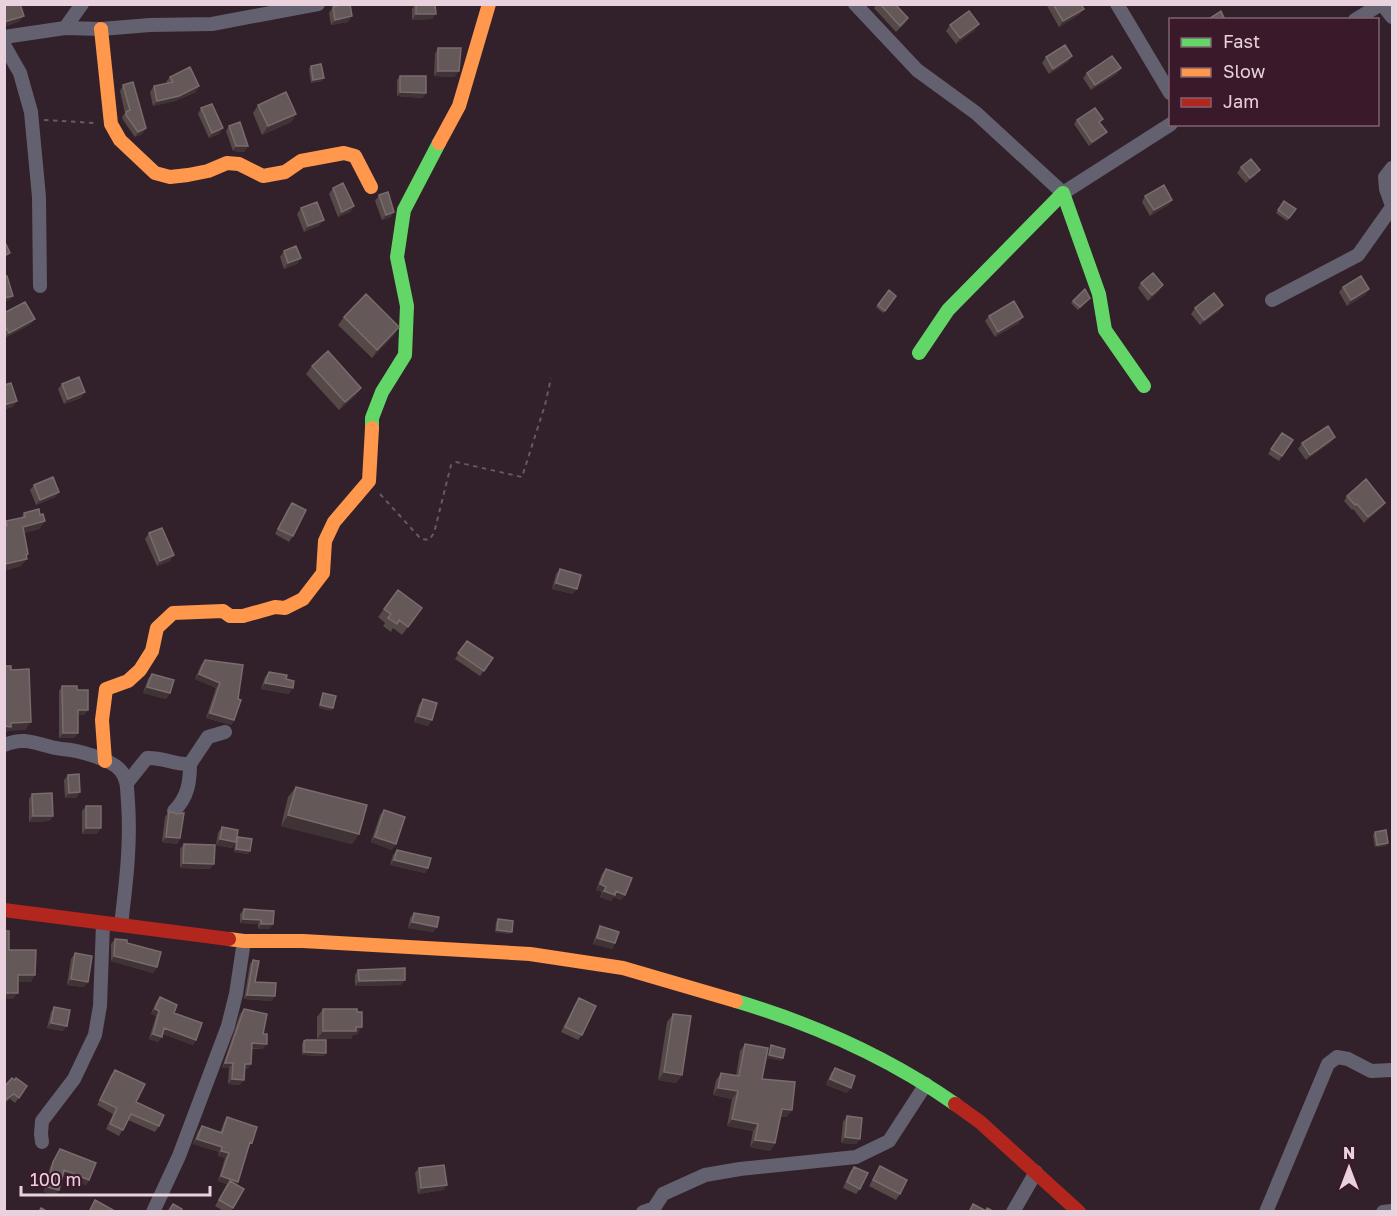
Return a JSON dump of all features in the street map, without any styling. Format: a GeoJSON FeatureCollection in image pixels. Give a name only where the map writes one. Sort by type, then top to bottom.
{"type":"FeatureCollection","features":[{"type":"Feature","properties":{"kind":"street"},"geometry":{"type":"LineString","coordinates":[[65,28],[82,4]]}},
{"type":"Feature","properties":{"kind":"street"},"geometry":{"type":"LineString","coordinates":[[4,38],[65,28],[101,29],[212,24],[318,4]]}},
{"type":"Feature","properties":{"kind":"street"},"geometry":{"type":"LineString","coordinates":[[105,761],[102,720],[106,689],[128,681],[140,670],[152,651],[157,628],[173,613],[224,611],[230,616],[243,616],[275,606],[285,608],[303,599],[322,573],[325,541],[334,522],[369,481],[372,418],[382,392],[405,355],[407,306],[397,257],[405,210],[459,106],[489,4]]}},
{"type":"Feature","properties":{"kind":"street"},"geometry":{"type":"LineString","coordinates":[[855,4],[917,70],[976,113],[1063,193],[1099,294],[1105,330],[1144,386]]}},
{"type":"Feature","properties":{"kind":"street"},"geometry":{"type":"LineString","coordinates":[[1117,4],[1169,91]]}},
{"type":"Feature","properties":{"kind":"street"},"geometry":{"type":"LineString","coordinates":[[1358,18],[1382,4],[1392,17]]}},
{"type":"Feature","properties":{"kind":"street"},"geometry":{"type":"LineString","coordinates":[[101,29],[111,123],[120,140],[155,173],[170,177],[208,171],[227,163],[239,164],[263,176],[285,172],[302,161],[345,153],[355,156],[371,187]]}},
{"type":"Feature","properties":{"kind":"street"},"geometry":{"type":"LineString","coordinates":[[4,45],[20,73],[31,112],[39,197],[40,286]]}},
{"type":"Feature","properties":{"kind":"street"},"geometry":{"type":"LineString","coordinates":[[919,353],[948,310],[1063,193],[1169,125]]}},
{"type":"Feature","properties":{"kind":"street"},"geometry":{"type":"LineString","coordinates":[[1272,300],[1358,255],[1392,207],[1385,177],[1392,168]]}},
{"type":"Feature","properties":{"kind":"street"},"geometry":{"type":"LineString","coordinates":[[174,810],[182,803],[188,790],[190,764],[208,736],[225,732]]}},
{"type":"Feature","properties":{"kind":"street"},"geometry":{"type":"LineString","coordinates":[[4,746],[26,740],[47,747],[72,750],[105,761],[121,770],[127,783],[130,846],[121,925]]}},
{"type":"Feature","properties":{"kind":"street"},"geometry":{"type":"LineString","coordinates":[[127,783],[147,758],[190,764]]}},
{"type":"Feature","properties":{"kind":"street"},"geometry":{"type":"LineString","coordinates":[[4,910],[244,941],[314,941],[530,954],[623,968],[754,1005],[818,1030],[872,1055],[926,1084],[980,1122],[1079,1212]]}},
{"type":"Feature","properties":{"kind":"street"},"geometry":{"type":"LineString","coordinates":[[42,1142],[42,1121],[74,1079],[95,1035],[100,1006],[104,923]]}},
{"type":"Feature","properties":{"kind":"street"},"geometry":{"type":"LineString","coordinates":[[153,1212],[179,1156],[228,1026],[236,994],[244,941]]}},
{"type":"Feature","properties":{"kind":"street"},"geometry":{"type":"LineString","coordinates":[[1266,1212],[1328,1064],[1336,1057],[1348,1059],[1371,1071],[1392,1070]]}},
{"type":"Feature","properties":{"kind":"street"},"geometry":{"type":"LineString","coordinates":[[643,1212],[654,1208],[663,1194],[705,1175],[740,1169],[856,1157],[889,1141],[926,1084]]}},
{"type":"Feature","properties":{"kind":"street"},"geometry":{"type":"LineString","coordinates":[[1013,1212],[1036,1172]]}},
{"type":"Feature","properties":{"kind":"street"},"geometry":{"type":"LineString","coordinates":[[1383,1212],[1392,1211]]}},
{"type":"Feature","properties":{"kind":"path"},"geometry":{"type":"LineString","coordinates":[[31,112],[44,120],[111,123]]}},
{"type":"Feature","properties":{"kind":"path"},"geometry":{"type":"LineString","coordinates":[[369,481],[421,539],[429,540],[434,533],[451,465],[456,462],[522,477],[545,405],[551,378]]}},
{"type":"Feature","properties":{"kind":"building"},"geometry":{"type":"Polygon","coordinates":[[[4,4],[20,4],[24,16],[4,22],[4,4]]]}},
{"type":"Feature","properties":{"kind":"building"},"geometry":{"type":"Polygon","coordinates":[[[350,4],[352,16],[335,20],[333,7],[350,4]]]}},
{"type":"Feature","properties":{"kind":"building"},"geometry":{"type":"Polygon","coordinates":[[[416,4],[435,4],[436,14],[416,14],[416,4]]]}},
{"type":"Feature","properties":{"kind":"building"},"geometry":{"type":"Polygon","coordinates":[[[880,4],[895,4],[908,18],[900,26],[880,4]]]}},
{"type":"Feature","properties":{"kind":"building"},"geometry":{"type":"Polygon","coordinates":[[[1053,4],[1081,4],[1084,9],[1063,21],[1053,4]]]}},
{"type":"Feature","properties":{"kind":"building"},"geometry":{"type":"Polygon","coordinates":[[[969,11],[979,24],[960,38],[950,25],[969,11]]]}},
{"type":"Feature","properties":{"kind":"building"},"geometry":{"type":"Polygon","coordinates":[[[1221,11],[1224,18],[1210,18],[1221,11]]]}},
{"type":"Feature","properties":{"kind":"building"},"geometry":{"type":"Polygon","coordinates":[[[1065,45],[1072,56],[1053,69],[1046,57],[1065,45]]]}},
{"type":"Feature","properties":{"kind":"building"},"geometry":{"type":"Polygon","coordinates":[[[438,48],[461,48],[459,71],[438,71],[438,48]]]}},
{"type":"Feature","properties":{"kind":"building"},"geometry":{"type":"Polygon","coordinates":[[[1112,56],[1121,68],[1095,85],[1087,73],[1112,56]]]}},
{"type":"Feature","properties":{"kind":"building"},"geometry":{"type":"Polygon","coordinates":[[[321,64],[324,78],[313,80],[311,66],[321,64]]]}},
{"type":"Feature","properties":{"kind":"building"},"geometry":{"type":"Polygon","coordinates":[[[190,67],[199,86],[179,96],[157,101],[154,86],[173,82],[170,77],[190,67]]]}},
{"type":"Feature","properties":{"kind":"building"},"geometry":{"type":"Polygon","coordinates":[[[400,76],[426,76],[426,93],[400,92],[400,76]]]}},
{"type":"Feature","properties":{"kind":"building"},"geometry":{"type":"Polygon","coordinates":[[[133,82],[146,128],[138,132],[126,115],[126,112],[130,110],[123,85],[133,82]]]}},
{"type":"Feature","properties":{"kind":"building"},"geometry":{"type":"Polygon","coordinates":[[[286,92],[296,114],[268,126],[258,105],[286,92]]]}},
{"type":"Feature","properties":{"kind":"building"},"geometry":{"type":"Polygon","coordinates":[[[212,104],[223,128],[212,133],[201,108],[212,104]]]}},
{"type":"Feature","properties":{"kind":"building"},"geometry":{"type":"Polygon","coordinates":[[[1095,108],[1103,119],[1099,122],[1107,132],[1092,142],[1077,120],[1095,108]]]}},
{"type":"Feature","properties":{"kind":"building"},"geometry":{"type":"Polygon","coordinates":[[[240,122],[248,146],[236,146],[229,126],[240,122]]]}},
{"type":"Feature","properties":{"kind":"building"},"geometry":{"type":"Polygon","coordinates":[[[1251,159],[1260,170],[1250,178],[1241,167],[1251,159]]]}},
{"type":"Feature","properties":{"kind":"building"},"geometry":{"type":"Polygon","coordinates":[[[343,183],[354,206],[342,212],[333,188],[343,183]]]}},
{"type":"Feature","properties":{"kind":"building"},"geometry":{"type":"Polygon","coordinates":[[[1164,185],[1172,200],[1154,210],[1145,196],[1164,185]]]}},
{"type":"Feature","properties":{"kind":"building"},"geometry":{"type":"Polygon","coordinates":[[[388,192],[394,212],[386,215],[379,195],[388,192]]]}},
{"type":"Feature","properties":{"kind":"building"},"geometry":{"type":"Polygon","coordinates":[[[1284,201],[1296,209],[1289,218],[1278,210],[1284,201]]]}},
{"type":"Feature","properties":{"kind":"building"},"geometry":{"type":"Polygon","coordinates":[[[317,202],[324,220],[308,226],[301,208],[317,202]]]}},
{"type":"Feature","properties":{"kind":"building"},"geometry":{"type":"Polygon","coordinates":[[[4,240],[10,253],[4,256],[4,240]]]}},
{"type":"Feature","properties":{"kind":"building"},"geometry":{"type":"Polygon","coordinates":[[[296,246],[301,258],[288,263],[284,251],[296,246]]]}},
{"type":"Feature","properties":{"kind":"building"},"geometry":{"type":"Polygon","coordinates":[[[1153,273],[1163,285],[1152,295],[1141,283],[1153,273]]]}},
{"type":"Feature","properties":{"kind":"building"},"geometry":{"type":"Polygon","coordinates":[[[4,276],[7,276],[13,296],[4,298],[4,276]]]}},
{"type":"Feature","properties":{"kind":"building"},"geometry":{"type":"Polygon","coordinates":[[[1361,276],[1369,289],[1351,300],[1343,287],[1361,276]]]}},
{"type":"Feature","properties":{"kind":"building"},"geometry":{"type":"Polygon","coordinates":[[[1085,289],[1090,298],[1080,307],[1073,301],[1085,289]]]}},
{"type":"Feature","properties":{"kind":"building"},"geometry":{"type":"Polygon","coordinates":[[[889,290],[896,296],[885,311],[878,305],[889,290]]]}},
{"type":"Feature","properties":{"kind":"building"},"geometry":{"type":"Polygon","coordinates":[[[1214,293],[1223,305],[1204,320],[1195,308],[1214,293]]]}},
{"type":"Feature","properties":{"kind":"building"},"geometry":{"type":"Polygon","coordinates":[[[366,294],[399,327],[377,350],[344,317],[366,294]]]}},
{"type":"Feature","properties":{"kind":"building"},"geometry":{"type":"Polygon","coordinates":[[[1014,301],[1023,317],[998,332],[989,316],[1014,301]]]}},
{"type":"Feature","properties":{"kind":"building"},"geometry":{"type":"Polygon","coordinates":[[[25,302],[35,319],[9,333],[4,324],[4,313],[25,302]]]}},
{"type":"Feature","properties":{"kind":"building"},"geometry":{"type":"Polygon","coordinates":[[[328,351],[361,388],[345,402],[312,366],[328,351]]]}},
{"type":"Feature","properties":{"kind":"building"},"geometry":{"type":"Polygon","coordinates":[[[79,377],[85,392],[68,399],[62,384],[79,377]]]}},
{"type":"Feature","properties":{"kind":"building"},"geometry":{"type":"Polygon","coordinates":[[[11,383],[17,401],[4,405],[4,385],[11,383]]]}},
{"type":"Feature","properties":{"kind":"building"},"geometry":{"type":"Polygon","coordinates":[[[1328,426],[1335,437],[1310,455],[1302,443],[1328,426]]]}},
{"type":"Feature","properties":{"kind":"building"},"geometry":{"type":"Polygon","coordinates":[[[1282,433],[1293,440],[1282,456],[1271,449],[1282,433]]]}},
{"type":"Feature","properties":{"kind":"building"},"geometry":{"type":"Polygon","coordinates":[[[53,477],[59,492],[40,500],[34,485],[53,477]]]}},
{"type":"Feature","properties":{"kind":"building"},"geometry":{"type":"Polygon","coordinates":[[[1366,479],[1385,503],[1368,517],[1347,496],[1366,479]]]}},
{"type":"Feature","properties":{"kind":"building"},"geometry":{"type":"Polygon","coordinates":[[[292,503],[306,510],[293,536],[278,529],[292,503]]]}},
{"type":"Feature","properties":{"kind":"building"},"geometry":{"type":"Polygon","coordinates":[[[39,509],[45,521],[23,527],[27,559],[5,564],[4,526],[7,526],[6,521],[25,517],[24,513],[39,509]]]}},
{"type":"Feature","properties":{"kind":"building"},"geometry":{"type":"Polygon","coordinates":[[[162,528],[174,555],[160,561],[149,533],[162,528]]]}},
{"type":"Feature","properties":{"kind":"building"},"geometry":{"type":"Polygon","coordinates":[[[560,569],[581,575],[577,589],[556,583],[560,569]]]}},
{"type":"Feature","properties":{"kind":"building"},"geometry":{"type":"Polygon","coordinates":[[[398,590],[422,608],[408,627],[399,620],[397,624],[388,618],[391,614],[384,609],[398,590]]]}},
{"type":"Feature","properties":{"kind":"building"},"geometry":{"type":"Polygon","coordinates":[[[467,641],[493,658],[484,671],[458,653],[467,641]]]}},
{"type":"Feature","properties":{"kind":"building"},"geometry":{"type":"Polygon","coordinates":[[[205,660],[243,665],[238,699],[241,700],[234,720],[210,713],[220,683],[199,674],[205,660]]]}},
{"type":"Feature","properties":{"kind":"building"},"geometry":{"type":"Polygon","coordinates":[[[4,666],[11,666],[11,670],[29,669],[31,722],[11,723],[11,727],[4,726],[4,666]]]}},
{"type":"Feature","properties":{"kind":"building"},"geometry":{"type":"Polygon","coordinates":[[[269,672],[287,675],[286,679],[294,681],[293,688],[265,683],[269,672]]]}},
{"type":"Feature","properties":{"kind":"building"},"geometry":{"type":"Polygon","coordinates":[[[152,674],[174,680],[170,693],[147,687],[152,674]]]}},
{"type":"Feature","properties":{"kind":"building"},"geometry":{"type":"Polygon","coordinates":[[[62,686],[77,686],[77,690],[88,690],[88,710],[78,710],[78,733],[63,733],[62,686]]]}},
{"type":"Feature","properties":{"kind":"building"},"geometry":{"type":"Polygon","coordinates":[[[323,693],[336,696],[333,708],[320,705],[323,693]]]}},
{"type":"Feature","properties":{"kind":"building"},"geometry":{"type":"Polygon","coordinates":[[[423,699],[437,703],[432,720],[418,716],[423,699]]]}},
{"type":"Feature","properties":{"kind":"building"},"geometry":{"type":"Polygon","coordinates":[[[79,774],[80,792],[69,793],[68,775],[79,774]]]}},
{"type":"Feature","properties":{"kind":"building"},"geometry":{"type":"Polygon","coordinates":[[[296,787],[367,805],[359,834],[288,815],[296,787]]]}},
{"type":"Feature","properties":{"kind":"building"},"geometry":{"type":"Polygon","coordinates":[[[52,793],[53,816],[33,816],[32,794],[52,793]]]}},
{"type":"Feature","properties":{"kind":"building"},"geometry":{"type":"Polygon","coordinates":[[[86,806],[101,806],[101,828],[86,828],[86,806]]]}},
{"type":"Feature","properties":{"kind":"building"},"geometry":{"type":"Polygon","coordinates":[[[384,810],[405,817],[396,844],[375,837],[384,810]]]}},
{"type":"Feature","properties":{"kind":"building"},"geometry":{"type":"Polygon","coordinates":[[[169,811],[177,814],[184,813],[180,838],[166,837],[169,811]]]}},
{"type":"Feature","properties":{"kind":"building"},"geometry":{"type":"Polygon","coordinates":[[[222,827],[238,830],[236,842],[220,839],[222,827]]]}},
{"type":"Feature","properties":{"kind":"building"},"geometry":{"type":"Polygon","coordinates":[[[1386,830],[1388,843],[1377,845],[1375,832],[1386,830]]]}},
{"type":"Feature","properties":{"kind":"building"},"geometry":{"type":"Polygon","coordinates":[[[238,837],[252,839],[250,851],[236,849],[238,837]]]}},
{"type":"Feature","properties":{"kind":"building"},"geometry":{"type":"Polygon","coordinates":[[[184,844],[215,845],[214,864],[183,863],[184,844]]]}},
{"type":"Feature","properties":{"kind":"building"},"geometry":{"type":"Polygon","coordinates":[[[397,850],[431,858],[428,868],[394,860],[397,850]]]}},
{"type":"Feature","properties":{"kind":"building"},"geometry":{"type":"Polygon","coordinates":[[[606,869],[632,878],[625,895],[616,891],[615,895],[604,891],[606,887],[600,884],[606,869]]]}},
{"type":"Feature","properties":{"kind":"building"},"geometry":{"type":"Polygon","coordinates":[[[244,909],[274,911],[273,924],[261,924],[261,920],[243,919],[244,909]]]}},
{"type":"Feature","properties":{"kind":"building"},"geometry":{"type":"Polygon","coordinates":[[[414,913],[439,917],[437,927],[412,922],[414,913]]]}},
{"type":"Feature","properties":{"kind":"building"},"geometry":{"type":"Polygon","coordinates":[[[498,919],[513,921],[512,932],[497,930],[498,919]]]}},
{"type":"Feature","properties":{"kind":"building"},"geometry":{"type":"Polygon","coordinates":[[[600,926],[619,932],[615,943],[597,938],[600,926]]]}},
{"type":"Feature","properties":{"kind":"building"},"geometry":{"type":"Polygon","coordinates":[[[4,931],[9,931],[9,950],[36,950],[35,975],[18,975],[18,993],[4,993],[4,931]]]}},
{"type":"Feature","properties":{"kind":"building"},"geometry":{"type":"Polygon","coordinates":[[[115,939],[127,940],[127,943],[161,952],[157,967],[114,956],[115,939]]]}},
{"type":"Feature","properties":{"kind":"building"},"geometry":{"type":"Polygon","coordinates":[[[75,953],[92,956],[88,982],[71,979],[75,953]]]}},
{"type":"Feature","properties":{"kind":"building"},"geometry":{"type":"Polygon","coordinates":[[[253,960],[259,961],[255,982],[276,983],[275,996],[247,995],[253,960]]]}},
{"type":"Feature","properties":{"kind":"building"},"geometry":{"type":"Polygon","coordinates":[[[405,968],[405,980],[359,981],[358,970],[405,968]]]}},
{"type":"Feature","properties":{"kind":"building"},"geometry":{"type":"Polygon","coordinates":[[[160,997],[177,1005],[174,1013],[202,1023],[196,1040],[164,1028],[162,1037],[153,1034],[159,1011],[155,1009],[160,997]]]}},
{"type":"Feature","properties":{"kind":"building"},"geometry":{"type":"Polygon","coordinates":[[[579,998],[596,1006],[582,1035],[565,1027],[579,998]]]}},
{"type":"Feature","properties":{"kind":"building"},"geometry":{"type":"Polygon","coordinates":[[[54,1007],[70,1010],[67,1026],[51,1023],[54,1007]]]}},
{"type":"Feature","properties":{"kind":"building"},"geometry":{"type":"Polygon","coordinates":[[[244,1009],[267,1014],[263,1034],[267,1034],[267,1044],[252,1043],[251,1064],[245,1064],[244,1080],[232,1079],[233,1063],[225,1063],[244,1009]]]}},
{"type":"Feature","properties":{"kind":"building"},"geometry":{"type":"Polygon","coordinates":[[[323,1009],[357,1009],[357,1012],[362,1012],[362,1027],[356,1027],[356,1031],[323,1031],[323,1009]]]}},
{"type":"Feature","properties":{"kind":"building"},"geometry":{"type":"Polygon","coordinates":[[[673,1014],[691,1016],[682,1075],[664,1072],[673,1014]]]}},
{"type":"Feature","properties":{"kind":"building"},"geometry":{"type":"Polygon","coordinates":[[[326,1040],[326,1053],[304,1052],[304,1041],[326,1040]]]}},
{"type":"Feature","properties":{"kind":"building"},"geometry":{"type":"Polygon","coordinates":[[[745,1044],[768,1048],[762,1079],[795,1082],[792,1110],[782,1109],[775,1143],[755,1140],[758,1124],[732,1119],[738,1091],[718,1088],[721,1073],[739,1076],[745,1044]]]}},
{"type":"Feature","properties":{"kind":"building"},"geometry":{"type":"Polygon","coordinates":[[[771,1045],[785,1049],[783,1058],[769,1055],[771,1045]]]}},
{"type":"Feature","properties":{"kind":"building"},"geometry":{"type":"Polygon","coordinates":[[[835,1068],[855,1076],[851,1088],[830,1079],[835,1068]]]}},
{"type":"Feature","properties":{"kind":"building"},"geometry":{"type":"Polygon","coordinates":[[[115,1070],[145,1084],[136,1102],[164,1115],[159,1126],[131,1114],[123,1130],[110,1124],[117,1108],[100,1100],[115,1070]]]}},
{"type":"Feature","properties":{"kind":"building"},"geometry":{"type":"Polygon","coordinates":[[[12,1078],[15,1080],[16,1078],[27,1086],[19,1098],[14,1094],[4,1101],[4,1087],[12,1078]]]}},
{"type":"Feature","properties":{"kind":"building"},"geometry":{"type":"Polygon","coordinates":[[[847,1116],[862,1118],[860,1139],[845,1137],[847,1116]]]}},
{"type":"Feature","properties":{"kind":"building"},"geometry":{"type":"Polygon","coordinates":[[[227,1117],[257,1127],[238,1182],[221,1176],[229,1153],[221,1151],[222,1147],[197,1139],[202,1126],[222,1133],[227,1117]]]}},
{"type":"Feature","properties":{"kind":"building"},"geometry":{"type":"Polygon","coordinates":[[[60,1149],[96,1163],[89,1180],[64,1170],[59,1190],[47,1187],[53,1162],[60,1149]]]}},
{"type":"Feature","properties":{"kind":"building"},"geometry":{"type":"Polygon","coordinates":[[[444,1165],[447,1185],[421,1188],[419,1168],[444,1165]]]}},
{"type":"Feature","properties":{"kind":"building"},"geometry":{"type":"Polygon","coordinates":[[[880,1166],[907,1180],[900,1194],[873,1180],[880,1166]]]}},
{"type":"Feature","properties":{"kind":"building"},"geometry":{"type":"Polygon","coordinates":[[[854,1167],[868,1173],[860,1189],[847,1182],[854,1167]]]}},
{"type":"Feature","properties":{"kind":"building"},"geometry":{"type":"Polygon","coordinates":[[[230,1181],[244,1189],[233,1208],[219,1200],[230,1181]]]}},
{"type":"Feature","properties":{"kind":"building"},"geometry":{"type":"Polygon","coordinates":[[[95,1200],[113,1210],[112,1212],[89,1212],[95,1200]]]}},
{"type":"Feature","properties":{"kind":"building"},"geometry":{"type":"Polygon","coordinates":[[[173,1204],[182,1209],[181,1212],[168,1212],[173,1204]]]}},
{"type":"Feature","properties":{"kind":"building"},"geometry":{"type":"Polygon","coordinates":[[[973,1204],[986,1211],[987,1208],[995,1212],[969,1212],[973,1204]]]}},
{"type":"Feature","properties":{"kind":"traffic: fast"},"geometry":{"type":"LineString","coordinates":[[372,428],[372,418],[382,392],[405,355],[407,306],[397,257],[404,210],[439,143]]}},
{"type":"Feature","properties":{"kind":"traffic: fast"},"geometry":{"type":"LineString","coordinates":[[919,353],[948,310],[1063,193],[1099,294],[1105,330],[1144,386]]}},
{"type":"Feature","properties":{"kind":"traffic: fast"},"geometry":{"type":"LineString","coordinates":[[736,1001],[793,1020],[850,1044],[904,1072],[955,1104]]}},
{"type":"Feature","properties":{"kind":"traffic: slow"},"geometry":{"type":"LineString","coordinates":[[439,143],[459,106],[489,4]]}},
{"type":"Feature","properties":{"kind":"traffic: slow"},"geometry":{"type":"LineString","coordinates":[[101,29],[111,124],[120,140],[155,173],[170,177],[188,175],[208,171],[227,163],[239,164],[263,176],[285,172],[301,161],[344,153],[355,156],[371,187]]}},
{"type":"Feature","properties":{"kind":"traffic: slow"},"geometry":{"type":"LineString","coordinates":[[105,761],[102,720],[106,689],[128,681],[140,670],[152,651],[157,628],[173,613],[223,611],[230,616],[243,616],[275,607],[285,608],[303,599],[323,573],[325,541],[334,522],[369,481],[372,428]]}},
{"type":"Feature","properties":{"kind":"traffic: slow"},"geometry":{"type":"LineString","coordinates":[[229,939],[530,954],[623,968],[736,1001]]}},
{"type":"Feature","properties":{"kind":"traffic: jam"},"geometry":{"type":"LineString","coordinates":[[4,910],[229,939]]}},
{"type":"Feature","properties":{"kind":"traffic: jam"},"geometry":{"type":"LineString","coordinates":[[955,1104],[980,1122],[1079,1212]]}}]}
